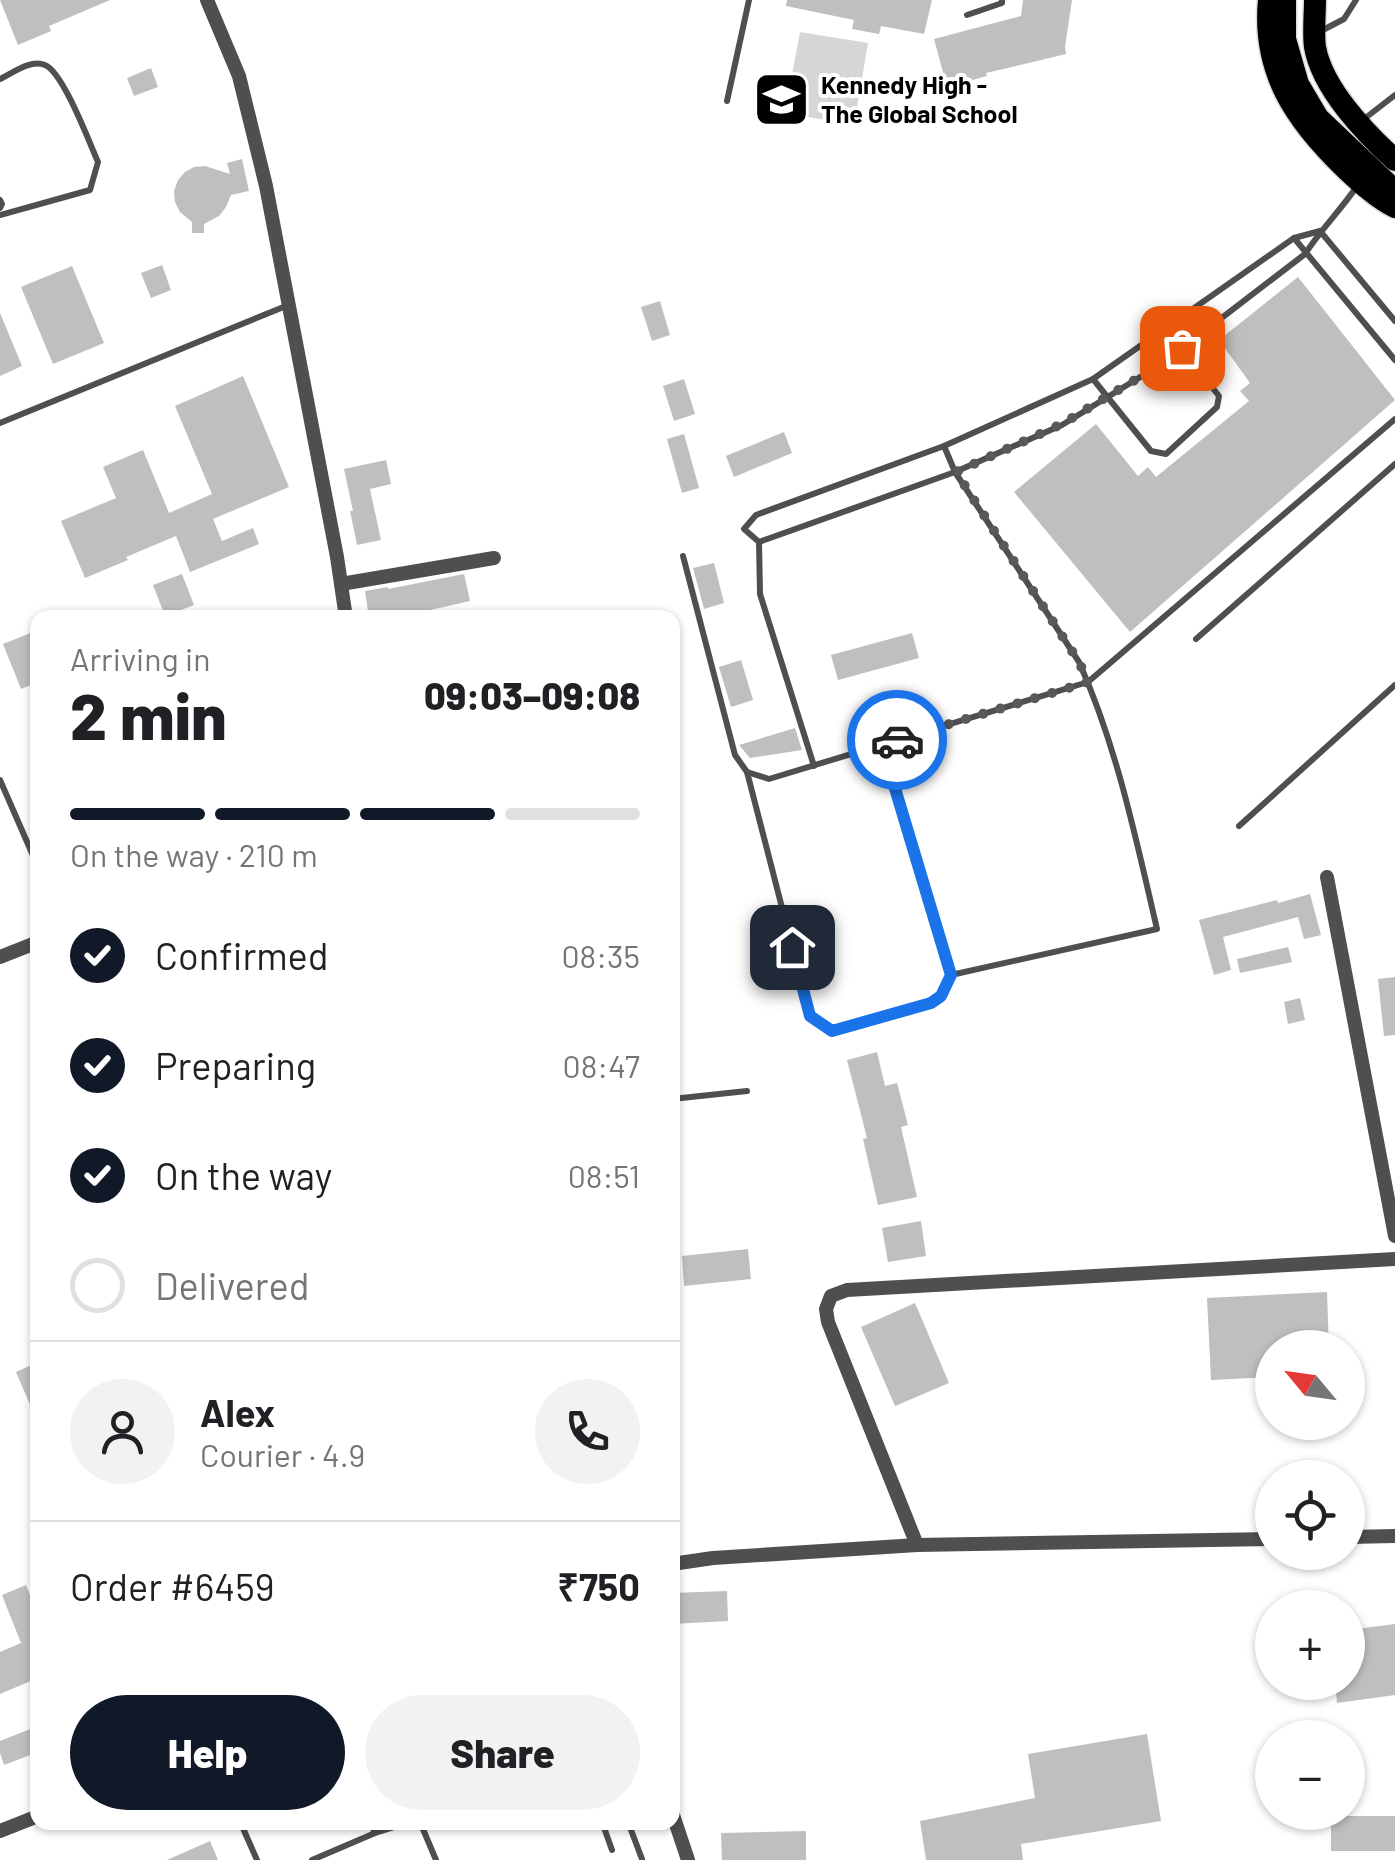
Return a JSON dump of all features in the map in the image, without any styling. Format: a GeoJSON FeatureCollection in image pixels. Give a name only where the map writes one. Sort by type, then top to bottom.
{"type":"FeatureCollection","features":[{"type":"Feature","properties":{"kind":"main road"},"geometry":{"type":"LineString","coordinates":[[1269,0],[1266,26],[1281,84],[1295,112],[1315,140],[1360,182],[1394,195]]}},
{"type":"Feature","properties":{"kind":"main road"},"geometry":{"type":"LineString","coordinates":[[1284,0],[1285,39],[1298,84],[1318,118],[1394,195]]}},
{"type":"Feature","properties":{"kind":"main road"},"geometry":{"type":"LineString","coordinates":[[1300,0],[1302,58],[1329,108],[1346,126],[1376,142]]}},
{"type":"Feature","properties":{"kind":"main road"},"geometry":{"type":"LineString","coordinates":[[1315,0],[1315,49],[1325,74],[1359,123],[1395,160]]}},
{"type":"Feature","properties":{"kind":"street"},"geometry":{"type":"LineString","coordinates":[[207,0],[240,76],[266,186],[345,610]]}},
{"type":"Feature","properties":{"kind":"street"},"geometry":{"type":"LineString","coordinates":[[341,584],[494,558]]}},
{"type":"Feature","properties":{"kind":"street"},"geometry":{"type":"LineString","coordinates":[[1327,878],[1395,1236]]}},
{"type":"Feature","properties":{"kind":"street"},"geometry":{"type":"LineString","coordinates":[[0,957],[30,945]]}},
{"type":"Feature","properties":{"kind":"street"},"geometry":{"type":"LineString","coordinates":[[917,1545],[828,1322],[826,1309],[831,1296],[846,1290],[1395,1259]]}},
{"type":"Feature","properties":{"kind":"street"},"geometry":{"type":"LineString","coordinates":[[1365,1537],[1395,1536]]}},
{"type":"Feature","properties":{"kind":"street"},"geometry":{"type":"LineString","coordinates":[[680,1563],[917,1545],[1255,1539]]}},
{"type":"Feature","properties":{"kind":"street"},"geometry":{"type":"LineString","coordinates":[[0,1831],[30,1819]]}},
{"type":"Feature","properties":{"kind":"street"},"geometry":{"type":"LineString","coordinates":[[678,1830],[688,1860]]}},
{"type":"Feature","properties":{"kind":"lane"},"geometry":{"type":"LineString","coordinates":[[727,101],[749,0]]}},
{"type":"Feature","properties":{"kind":"lane"},"geometry":{"type":"LineString","coordinates":[[968,14],[1002,0]]}},
{"type":"Feature","properties":{"kind":"lane"},"geometry":{"type":"LineString","coordinates":[[1315,35],[1344,19],[1356,0]]}},
{"type":"Feature","properties":{"kind":"lane"},"geometry":{"type":"LineString","coordinates":[[0,79],[32,64],[45,65],[58,76],[98,162],[90,190],[0,212],[0,200]]}},
{"type":"Feature","properties":{"kind":"lane"},"geometry":{"type":"LineString","coordinates":[[1359,123],[1395,95]]}},
{"type":"Feature","properties":{"kind":"lane"},"geometry":{"type":"LineString","coordinates":[[759,542],[956,472],[1062,424],[1108,397],[1163,363],[1305,254],[1360,182]]}},
{"type":"Feature","properties":{"kind":"lane"},"geometry":{"type":"LineString","coordinates":[[814,766],[760,594],[759,542],[744,528],[756,516],[944,446],[1092,378],[1294,238],[1320,230]]}},
{"type":"Feature","properties":{"kind":"lane"},"geometry":{"type":"LineString","coordinates":[[1320,230],[1395,321]]}},
{"type":"Feature","properties":{"kind":"lane"},"geometry":{"type":"LineString","coordinates":[[1294,238],[1395,360]]}},
{"type":"Feature","properties":{"kind":"lane"},"geometry":{"type":"LineString","coordinates":[[0,422],[290,304]]}},
{"type":"Feature","properties":{"kind":"lane"},"geometry":{"type":"LineString","coordinates":[[1092,378],[1150,451],[1166,454],[1218,407],[1218,396],[1165,328]]}},
{"type":"Feature","properties":{"kind":"lane"},"geometry":{"type":"LineString","coordinates":[[747,772],[769,780],[1088,682],[1395,419]]}},
{"type":"Feature","properties":{"kind":"lane"},"geometry":{"type":"LineString","coordinates":[[944,446],[956,472],[1079,662],[1088,682],[1122,782],[1156,929],[951,975]]}},
{"type":"Feature","properties":{"kind":"lane"},"geometry":{"type":"LineString","coordinates":[[1196,639],[1395,464]]}},
{"type":"Feature","properties":{"kind":"lane"},"geometry":{"type":"LineString","coordinates":[[683,556],[735,754],[747,772],[810,1016],[832,1031],[931,1003],[941,996],[951,975],[882,745]]}},
{"type":"Feature","properties":{"kind":"lane"},"geometry":{"type":"LineString","coordinates":[[1239,826],[1395,686]]}},
{"type":"Feature","properties":{"kind":"lane"},"geometry":{"type":"LineString","coordinates":[[0,780],[30,849]]}},
{"type":"Feature","properties":{"kind":"lane"},"geometry":{"type":"LineString","coordinates":[[680,1098],[747,1091]]}},
{"type":"Feature","properties":{"kind":"lane"},"geometry":{"type":"LineString","coordinates":[[244,1830],[257,1860]]}},
{"type":"Feature","properties":{"kind":"lane"},"geometry":{"type":"LineString","coordinates":[[312,1860],[385,1830]]}},
{"type":"Feature","properties":{"kind":"lane"},"geometry":{"type":"LineString","coordinates":[[423,1830],[436,1860]]}},
{"type":"Feature","properties":{"kind":"lane"},"geometry":{"type":"LineString","coordinates":[[605,1830],[612,1850]]}},
{"type":"Feature","properties":{"kind":"lane"},"geometry":{"type":"LineString","coordinates":[[631,1830],[642,1859]]}},
{"type":"Feature","properties":{"kind":"shaded area"},"geometry":{"type":"Polygon","coordinates":[[[800,32],[868,43],[854,125],[785,113],[800,32]]]}},
{"type":"Feature","properties":{"kind":"building"},"geometry":{"type":"Polygon","coordinates":[[[0,0],[110,0],[49,26],[51,31],[18,45],[0,0]]]}},
{"type":"Feature","properties":{"kind":"building"},"geometry":{"type":"Polygon","coordinates":[[[787,0],[932,0],[924,34],[881,26],[879,34],[852,29],[854,20],[786,6],[787,0]]]}},
{"type":"Feature","properties":{"kind":"building"},"geometry":{"type":"Polygon","coordinates":[[[1023,0],[1072,0],[1066,54],[986,73],[987,76],[947,87],[934,39],[1021,16],[1023,0]]]}},
{"type":"Feature","properties":{"kind":"building"},"geometry":{"type":"Polygon","coordinates":[[[151,68],[158,87],[134,96],[127,78],[151,68]]]}},
{"type":"Feature","properties":{"kind":"building"},"geometry":{"type":"Polygon","coordinates":[[[242,159],[249,191],[231,195],[219,216],[204,224],[204,233],[192,233],[192,222],[175,202],[178,180],[194,167],[205,166],[230,174],[227,163],[242,159]]]}},
{"type":"Feature","properties":{"kind":"building"},"geometry":{"type":"Polygon","coordinates":[[[162,265],[171,290],[151,298],[141,273],[162,265]]]}},
{"type":"Feature","properties":{"kind":"building"},"geometry":{"type":"Polygon","coordinates":[[[72,266],[104,343],[53,364],[21,287],[72,266]]]}},
{"type":"Feature","properties":{"kind":"building"},"geometry":{"type":"Polygon","coordinates":[[[1298,277],[1395,400],[1130,632],[1014,492],[1096,424],[1138,476],[1148,467],[1156,477],[1249,401],[1240,391],[1250,383],[1219,340],[1298,277]]]}},
{"type":"Feature","properties":{"kind":"building"},"geometry":{"type":"Polygon","coordinates":[[[660,301],[670,335],[652,341],[641,307],[660,301]]]}},
{"type":"Feature","properties":{"kind":"building"},"geometry":{"type":"Polygon","coordinates":[[[0,313],[22,366],[0,376],[0,313]]]}},
{"type":"Feature","properties":{"kind":"building"},"geometry":{"type":"Polygon","coordinates":[[[243,376],[289,487],[213,519],[222,541],[253,528],[259,544],[190,572],[176,536],[85,578],[61,521],[116,498],[103,467],[143,450],[169,513],[212,494],[175,406],[243,376]]]}},
{"type":"Feature","properties":{"kind":"building"},"geometry":{"type":"Polygon","coordinates":[[[684,379],[695,414],[674,421],[663,386],[684,379]]]}},
{"type":"Feature","properties":{"kind":"building"},"geometry":{"type":"Polygon","coordinates":[[[784,432],[792,453],[734,477],[726,456],[784,432]]]}},
{"type":"Feature","properties":{"kind":"building"},"geometry":{"type":"Polygon","coordinates":[[[684,434],[699,488],[682,493],[667,439],[684,434]]]}},
{"type":"Feature","properties":{"kind":"building"},"geometry":{"type":"Polygon","coordinates":[[[386,460],[391,484],[370,489],[381,540],[357,545],[344,469],[386,460]]]}},
{"type":"Feature","properties":{"kind":"building"},"geometry":{"type":"Polygon","coordinates":[[[714,563],[724,603],[704,609],[693,568],[714,563]]]}},
{"type":"Feature","properties":{"kind":"building"},"geometry":{"type":"Polygon","coordinates":[[[182,574],[194,605],[163,610],[153,585],[182,574]]]}},
{"type":"Feature","properties":{"kind":"building"},"geometry":{"type":"Polygon","coordinates":[[[464,574],[470,601],[430,610],[368,610],[365,591],[464,574]]]}},
{"type":"Feature","properties":{"kind":"building"},"geometry":{"type":"Polygon","coordinates":[[[30,633],[30,685],[21,689],[3,644],[30,633]]]}},
{"type":"Feature","properties":{"kind":"building"},"geometry":{"type":"Polygon","coordinates":[[[912,633],[919,658],[838,680],[831,655],[912,633]]]}},
{"type":"Feature","properties":{"kind":"building"},"geometry":{"type":"Polygon","coordinates":[[[741,660],[753,700],[731,707],[719,667],[741,660]]]}},
{"type":"Feature","properties":{"kind":"building"},"geometry":{"type":"Polygon","coordinates":[[[795,728],[802,750],[750,758],[739,745],[795,728]]]}},
{"type":"Feature","properties":{"kind":"building"},"geometry":{"type":"Polygon","coordinates":[[[1310,894],[1321,935],[1304,939],[1298,917],[1223,937],[1231,970],[1214,975],[1199,920],[1310,894]]]}},
{"type":"Feature","properties":{"kind":"building"},"geometry":{"type":"Polygon","coordinates":[[[1288,947],[1292,962],[1240,973],[1237,959],[1288,947]]]}},
{"type":"Feature","properties":{"kind":"building"},"geometry":{"type":"Polygon","coordinates":[[[1395,977],[1395,1035],[1384,1036],[1378,979],[1395,977]]]}},
{"type":"Feature","properties":{"kind":"building"},"geometry":{"type":"Polygon","coordinates":[[[1300,998],[1305,1020],[1288,1024],[1284,1002],[1300,998]]]}},
{"type":"Feature","properties":{"kind":"building"},"geometry":{"type":"Polygon","coordinates":[[[877,1052],[885,1086],[897,1083],[908,1125],[901,1127],[917,1197],[878,1205],[863,1139],[867,1138],[847,1060],[877,1052]]]}},
{"type":"Feature","properties":{"kind":"building"},"geometry":{"type":"Polygon","coordinates":[[[921,1221],[926,1256],[888,1262],[882,1228],[921,1221]]]}},
{"type":"Feature","properties":{"kind":"building"},"geometry":{"type":"Polygon","coordinates":[[[748,1249],[751,1279],[684,1286],[682,1256],[748,1249]]]}},
{"type":"Feature","properties":{"kind":"building"},"geometry":{"type":"Polygon","coordinates":[[[1327,1292],[1328,1330],[1255,1330],[1255,1378],[1211,1380],[1207,1298],[1327,1292]]]}},
{"type":"Feature","properties":{"kind":"building"},"geometry":{"type":"Polygon","coordinates":[[[915,1303],[949,1383],[895,1406],[861,1327],[915,1303]]]}},
{"type":"Feature","properties":{"kind":"building"},"geometry":{"type":"Polygon","coordinates":[[[30,1366],[30,1404],[16,1372],[30,1366]]]}},
{"type":"Feature","properties":{"kind":"building"},"geometry":{"type":"Polygon","coordinates":[[[26,1585],[30,1595],[30,1681],[0,1694],[0,1652],[21,1643],[2,1595],[26,1585]]]}},
{"type":"Feature","properties":{"kind":"building"},"geometry":{"type":"Polygon","coordinates":[[[727,1591],[728,1621],[680,1624],[680,1593],[727,1591]]]}},
{"type":"Feature","properties":{"kind":"building"},"geometry":{"type":"Polygon","coordinates":[[[1395,1624],[1395,1695],[1365,1699],[1365,1628],[1395,1624]]]}},
{"type":"Feature","properties":{"kind":"building"},"geometry":{"type":"Polygon","coordinates":[[[30,1729],[30,1755],[4,1765],[0,1741],[30,1729]]]}},
{"type":"Feature","properties":{"kind":"building"},"geometry":{"type":"Polygon","coordinates":[[[1147,1734],[1161,1821],[1021,1844],[1023,1860],[926,1860],[920,1821],[1035,1798],[1028,1754],[1147,1734]]]}},
{"type":"Feature","properties":{"kind":"building"},"geometry":{"type":"Polygon","coordinates":[[[1365,1816],[1395,1816],[1395,1851],[1331,1851],[1331,1830],[1365,1830],[1365,1816]]]}},
{"type":"Feature","properties":{"kind":"building"},"geometry":{"type":"Polygon","coordinates":[[[806,1831],[806,1860],[722,1860],[721,1833],[806,1831]]]}},
{"type":"Feature","properties":{"kind":"building"},"geometry":{"type":"Polygon","coordinates":[[[210,1841],[218,1860],[167,1860],[210,1841]]]}},
{"type":"Feature","properties":{"kind":"way so far"},"geometry":{"type":"LineString","coordinates":[[897,740],[1088,682],[1079,662],[956,472],[1062,424],[1182,348]]}},
{"type":"Feature","properties":{"kind":"place","name":"Kennedy High - The Global School"},"geometry":{"type":"Point","coordinates":[782,99]}},
{"type":"Feature","properties":{"kind":"route"},"geometry":{"type":"LineString","coordinates":[[792,947],[810,1016],[832,1031],[931,1003],[941,996],[951,975],[882,745],[897,740]]}}]}
